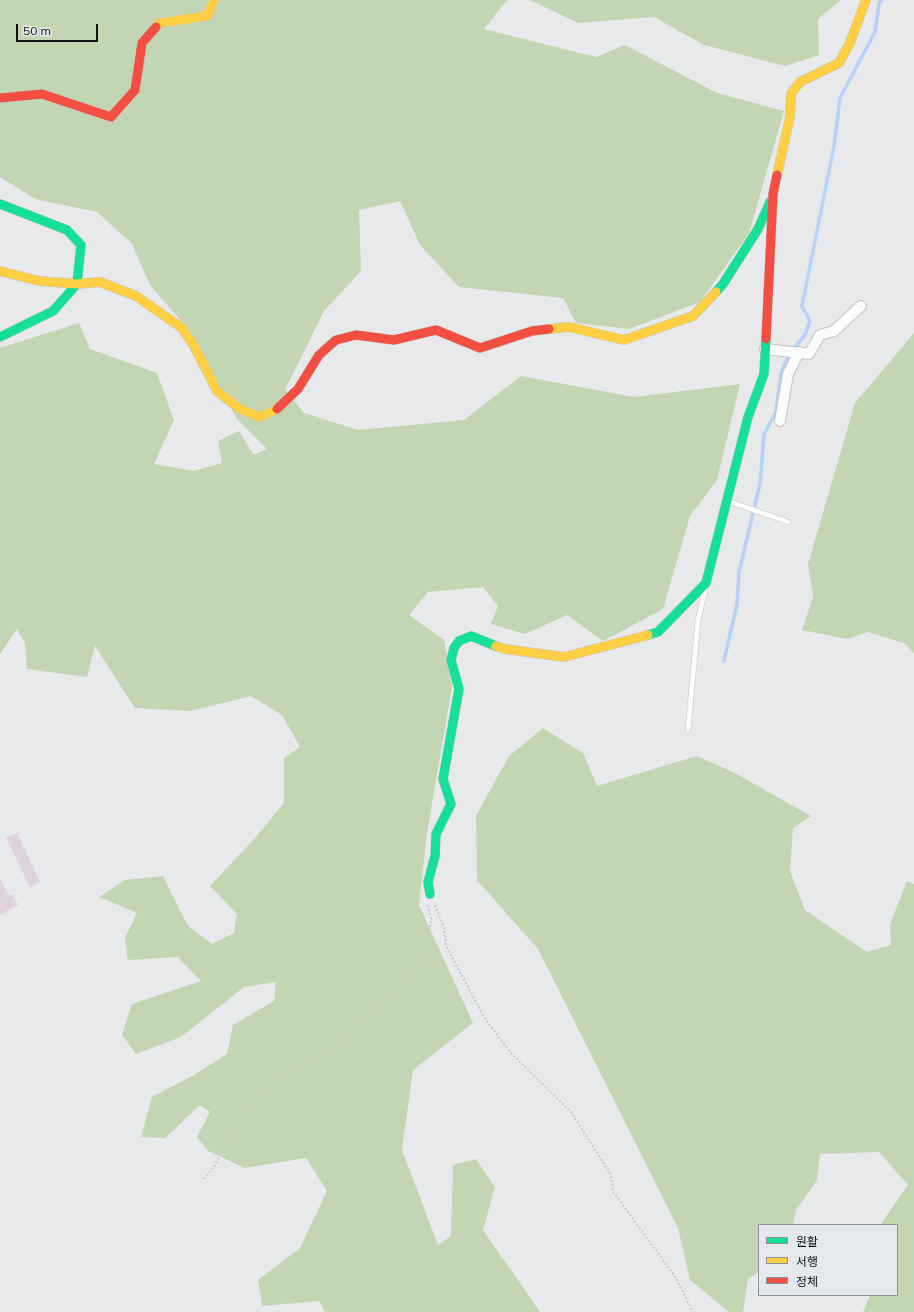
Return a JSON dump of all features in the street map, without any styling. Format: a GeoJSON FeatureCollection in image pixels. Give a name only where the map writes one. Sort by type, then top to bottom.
{"type":"FeatureCollection","features":[{"type":"Feature","properties":{"kind":"street"},"geometry":{"type":"LineString","coordinates":[[0,98],[42,94],[111,117],[135,90],[142,43],[159,23],[206,16],[214,0]]}},
{"type":"Feature","properties":{"kind":"street"},"geometry":{"type":"LineString","coordinates":[[430,894],[428,882],[435,856],[436,834],[451,804],[443,779],[459,690],[451,660],[454,648],[460,641],[471,636],[505,649],[564,657],[658,632],[706,583],[748,417],[764,374],[773,194],[790,117],[791,94],[800,82],[839,63],[849,45],[866,0]]}},
{"type":"Feature","properties":{"kind":"street"},"geometry":{"type":"LineString","coordinates":[[0,271],[39,281],[77,284],[100,282],[136,296],[182,328],[194,346],[217,390],[240,409],[260,417],[280,407],[298,389],[319,355],[336,340],[356,335],[394,340],[436,330],[480,348],[532,331],[569,327],[624,340],[693,316],[723,284],[758,229],[773,194]]}},
{"type":"Feature","properties":{"kind":"street"},"geometry":{"type":"LineString","coordinates":[[0,204],[67,230],[82,245],[77,284],[52,311],[0,337]]}},
{"type":"Feature","properties":{"kind":"street"},"geometry":{"type":"LineString","coordinates":[[766,349],[809,354],[820,335],[834,331],[861,306]]}},
{"type":"Feature","properties":{"kind":"street"},"geometry":{"type":"LineString","coordinates":[[780,421],[788,374],[799,352]]}},
{"type":"Feature","properties":{"kind":"lane"},"geometry":{"type":"LineString","coordinates":[[727,501],[788,522]]}},
{"type":"Feature","properties":{"kind":"lane"},"geometry":{"type":"LineString","coordinates":[[688,730],[698,620],[706,583]]}},
{"type":"Feature","properties":{"kind":"path"},"geometry":{"type":"LineString","coordinates":[[204,1179],[215,1165],[239,1114],[290,1068],[334,1050],[361,1018],[404,985],[428,950],[430,919],[428,904],[430,894]]}},
{"type":"Feature","properties":{"kind":"path"},"geometry":{"type":"LineString","coordinates":[[430,894],[444,927],[446,946],[484,1017],[510,1052],[571,1112],[610,1173],[614,1193],[676,1278],[693,1312]]}},
{"type":"Feature","properties":{"kind":"green space"},"geometry":{"type":"Polygon","coordinates":[[[0,0],[507,0],[484,29],[596,57],[625,45],[717,93],[784,111],[749,233],[700,302],[629,329],[576,323],[563,298],[459,287],[420,245],[400,201],[359,210],[361,271],[324,311],[285,390],[304,413],[358,430],[464,420],[521,376],[634,397],[740,384],[717,480],[690,516],[663,609],[603,641],[567,615],[525,634],[491,624],[498,606],[483,587],[428,592],[409,615],[444,640],[452,687],[427,833],[419,905],[473,1023],[413,1070],[402,1150],[438,1245],[451,1236],[453,1165],[476,1159],[495,1187],[483,1230],[540,1312],[325,1312],[319,1301],[262,1306],[258,1280],[300,1248],[327,1191],[306,1158],[245,1168],[208,1151],[197,1137],[210,1112],[200,1105],[165,1138],[141,1137],[152,1097],[194,1075],[227,1054],[233,1025],[274,1001],[276,982],[244,987],[181,1037],[136,1054],[122,1035],[132,1004],[201,981],[178,957],[128,960],[125,938],[137,913],[99,897],[125,880],[163,876],[188,926],[212,944],[234,933],[237,914],[210,886],[255,838],[284,803],[284,758],[300,747],[282,715],[251,696],[190,711],[135,708],[95,646],[87,677],[27,669],[25,643],[17,629],[0,654],[0,348],[79,323],[90,349],[157,373],[174,420],[154,464],[194,471],[222,463],[218,441],[239,431],[254,455],[267,449],[237,419],[188,329],[150,285],[132,244],[97,212],[35,199],[0,177],[0,0]]]}},
{"type":"Feature","properties":{"kind":"green space"},"geometry":{"type":"Polygon","coordinates":[[[530,0],[841,0],[818,19],[819,55],[785,66],[704,45],[654,17],[578,23],[530,0]]]}},
{"type":"Feature","properties":{"kind":"green space"},"geometry":{"type":"Polygon","coordinates":[[[914,333],[914,653],[904,643],[868,632],[847,639],[802,630],[813,597],[808,564],[855,403],[914,333]]]}},
{"type":"Feature","properties":{"kind":"green space"},"geometry":{"type":"Polygon","coordinates":[[[543,728],[583,753],[597,786],[697,756],[733,772],[811,816],[793,828],[790,871],[805,910],[867,952],[891,945],[890,924],[907,881],[914,884],[914,1312],[863,1312],[870,1296],[898,1296],[898,1224],[881,1224],[908,1185],[879,1152],[820,1154],[817,1180],[796,1210],[793,1224],[758,1224],[758,1273],[748,1279],[743,1312],[729,1312],[690,1280],[678,1228],[538,949],[477,880],[476,816],[509,756],[543,728]]]}},
{"type":"Feature","properties":{"kind":"building"},"geometry":{"type":"Polygon","coordinates":[[[17,833],[40,882],[30,887],[6,838],[17,833]]]}},
{"type":"Feature","properties":{"kind":"building"},"geometry":{"type":"Polygon","coordinates":[[[0,879],[9,896],[12,894],[18,905],[0,915],[0,879]]]}},
{"type":"Feature","properties":{"kind":"waterway"},"geometry":{"type":"LineString","coordinates":[[724,661],[737,604],[739,572],[760,484],[764,434],[776,412],[781,374],[789,354],[805,335],[810,321],[802,306],[834,146],[840,98],[875,32],[879,3],[882,0]]}},
{"type":"Feature","properties":{"kind":"traffic: fast"},"geometry":{"type":"LineString","coordinates":[[716,292],[723,284],[758,229],[770,202]]}},
{"type":"Feature","properties":{"kind":"traffic: fast"},"geometry":{"type":"LineString","coordinates":[[0,204],[67,230],[81,245],[77,284],[53,311],[0,337]]}},
{"type":"Feature","properties":{"kind":"traffic: fast"},"geometry":{"type":"LineString","coordinates":[[648,635],[658,632],[706,583],[748,417],[764,374],[766,339]]}},
{"type":"Feature","properties":{"kind":"traffic: fast"},"geometry":{"type":"LineString","coordinates":[[430,894],[428,882],[435,856],[436,834],[451,804],[443,779],[459,689],[451,660],[454,648],[459,641],[471,636],[496,646]]}},
{"type":"Feature","properties":{"kind":"traffic: slow"},"geometry":{"type":"LineString","coordinates":[[156,27],[159,23],[207,16],[214,0]]}},
{"type":"Feature","properties":{"kind":"traffic: slow"},"geometry":{"type":"LineString","coordinates":[[777,175],[790,117],[791,94],[800,82],[839,63],[849,45],[866,0]]}},
{"type":"Feature","properties":{"kind":"traffic: slow"},"geometry":{"type":"LineString","coordinates":[[0,271],[39,281],[77,284],[100,282],[136,296],[182,328],[194,346],[217,391],[240,409],[260,417],[277,409]]}},
{"type":"Feature","properties":{"kind":"traffic: slow"},"geometry":{"type":"LineString","coordinates":[[549,329],[569,327],[624,340],[693,316],[716,292]]}},
{"type":"Feature","properties":{"kind":"traffic: slow"},"geometry":{"type":"LineString","coordinates":[[496,646],[505,649],[564,657],[648,635]]}},
{"type":"Feature","properties":{"kind":"traffic: jam"},"geometry":{"type":"LineString","coordinates":[[0,98],[42,94],[111,117],[135,90],[142,43],[156,27]]}},
{"type":"Feature","properties":{"kind":"traffic: jam"},"geometry":{"type":"LineString","coordinates":[[766,339],[773,194],[777,175]]}},
{"type":"Feature","properties":{"kind":"traffic: jam"},"geometry":{"type":"LineString","coordinates":[[277,409],[298,389],[319,355],[336,340],[356,335],[394,340],[436,330],[480,348],[532,331],[549,329]]}}]}
